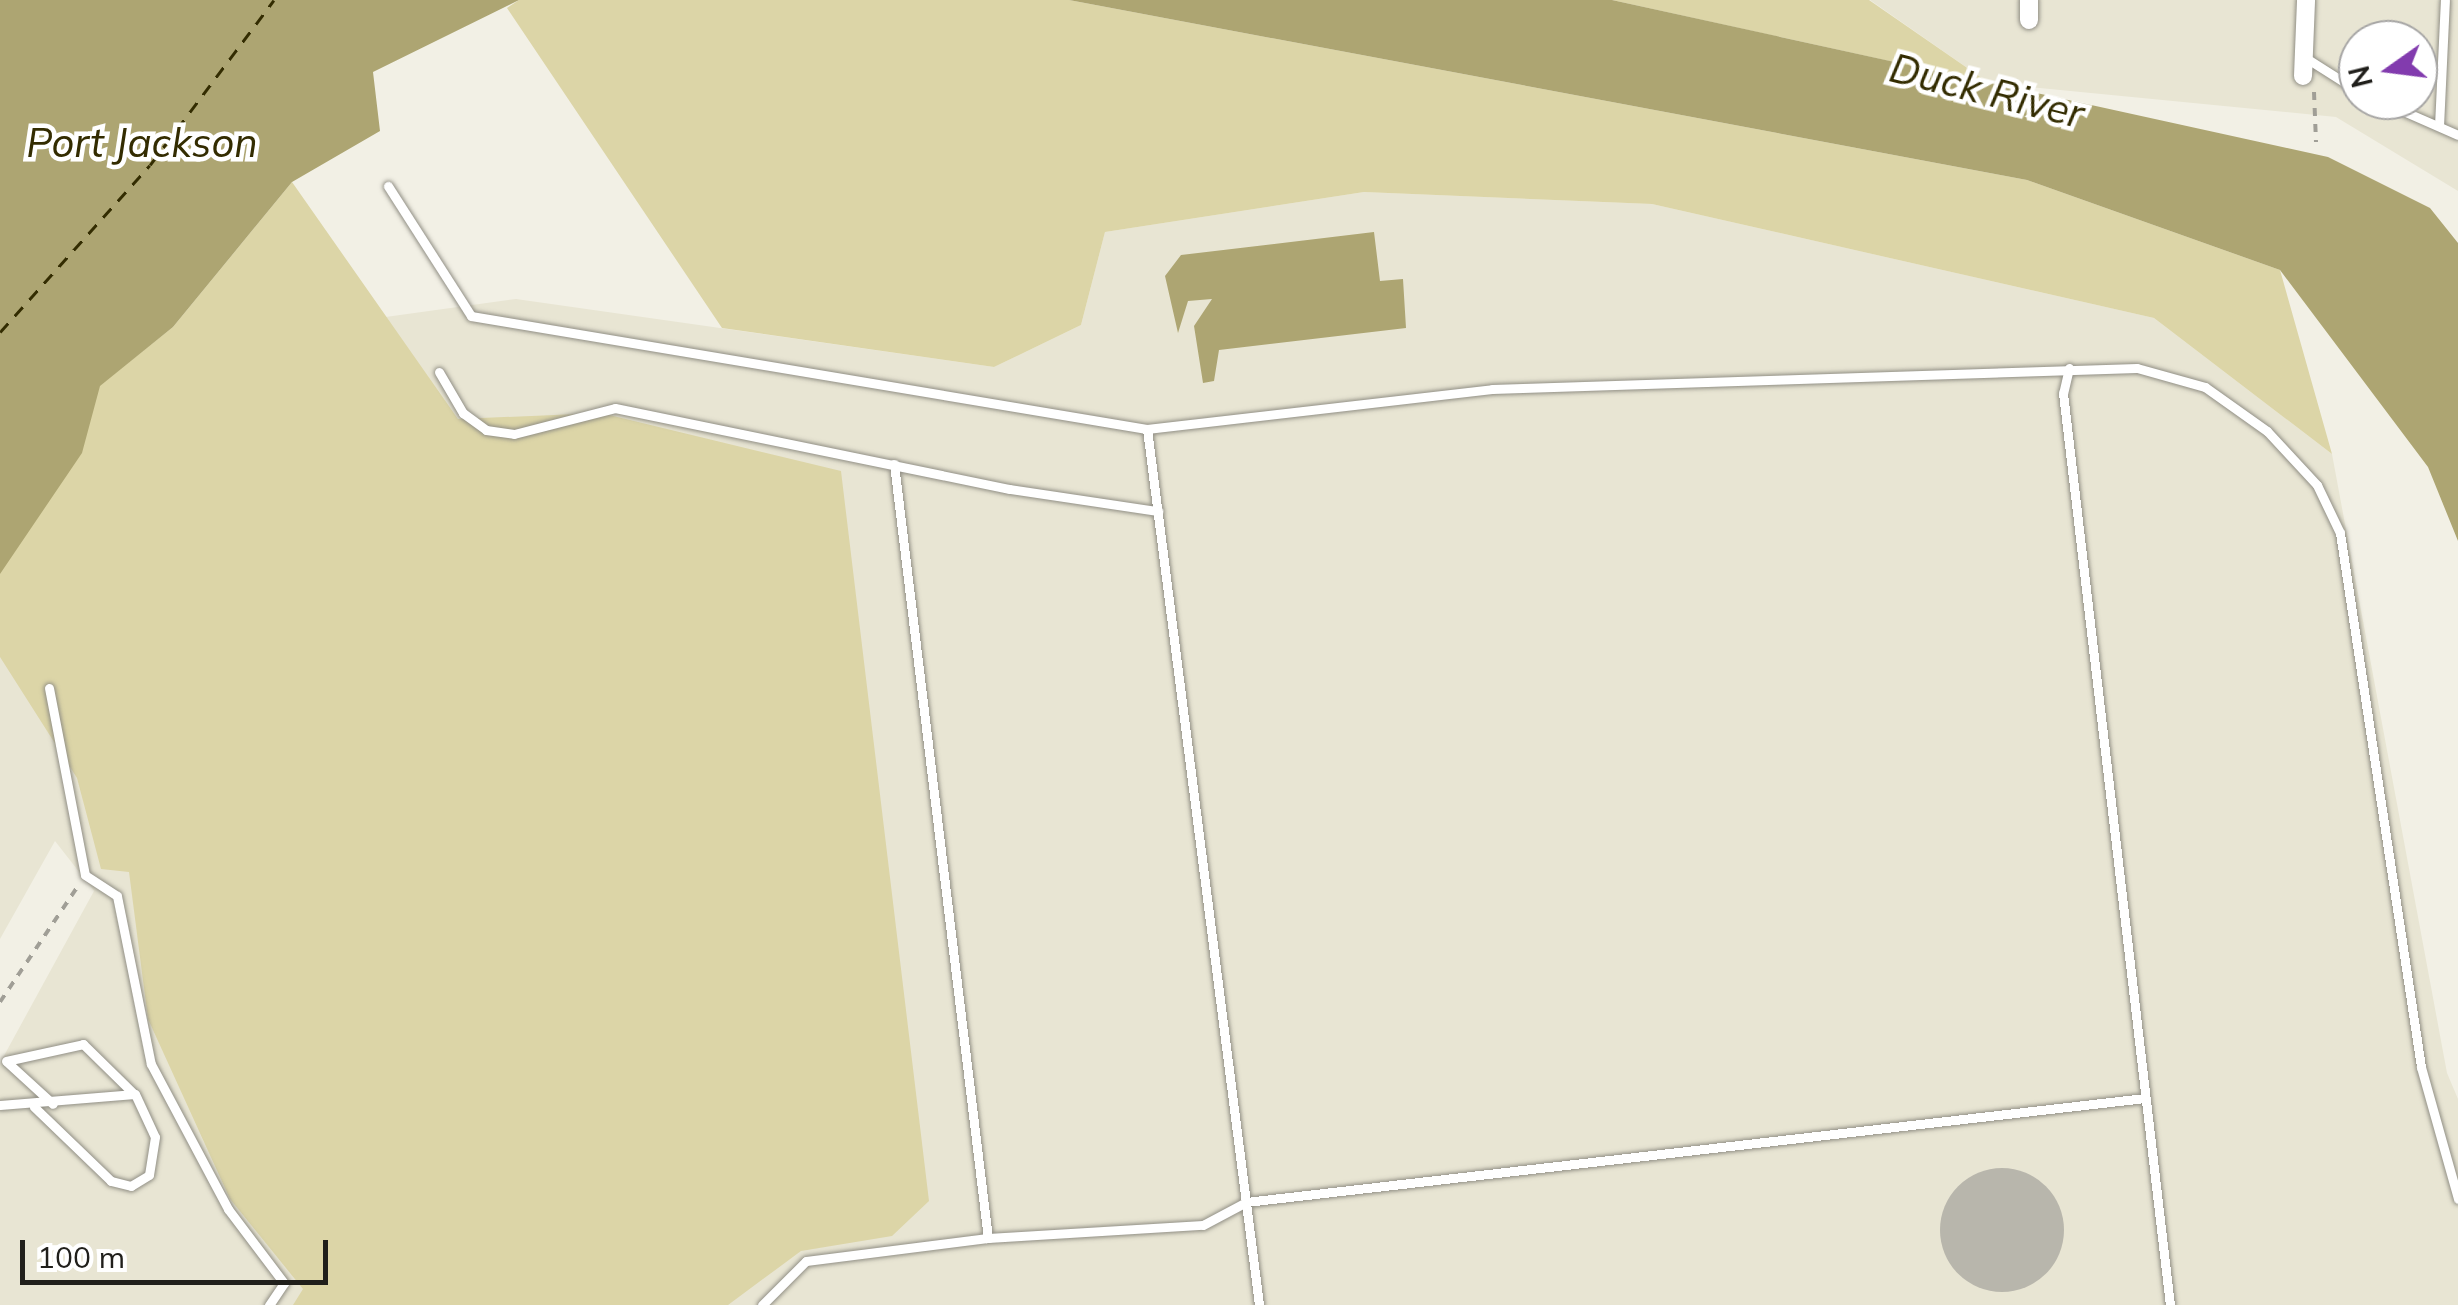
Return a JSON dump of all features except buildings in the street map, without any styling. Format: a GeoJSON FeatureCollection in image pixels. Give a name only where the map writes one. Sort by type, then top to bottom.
{"type":"FeatureCollection","features":[{"type":"Feature","properties":{"kind":"street"},"geometry":{"type":"LineString","coordinates":[[2028,20],[2030,0]]}},
{"type":"Feature","properties":{"kind":"street"},"geometry":{"type":"LineString","coordinates":[[2303,67],[2306,0]]}},
{"type":"Feature","properties":{"kind":"lane"},"geometry":{"type":"LineString","coordinates":[[2439,126],[2445,0]]}},
{"type":"Feature","properties":{"kind":"lane"},"geometry":{"type":"LineString","coordinates":[[2303,67],[2338,82]]}},
{"type":"Feature","properties":{"kind":"lane"},"geometry":{"type":"LineString","coordinates":[[2425,120],[2458,135]]}},
{"type":"Feature","properties":{"kind":"lane"},"geometry":{"type":"LineString","coordinates":[[388,186],[471,316],[1147,429],[1492,389],[2069,368],[2137,368],[2205,386],[2266,431],[2317,485],[2340,533],[2420,1067],[2458,1199]]}},
{"type":"Feature","properties":{"kind":"lane"},"geometry":{"type":"LineString","coordinates":[[2069,368],[2063,393],[2170,1305]]}},
{"type":"Feature","properties":{"kind":"lane"},"geometry":{"type":"LineString","coordinates":[[439,372],[463,413],[486,430],[514,434],[615,408],[894,464],[1158,511]]}},
{"type":"Feature","properties":{"kind":"lane"},"geometry":{"type":"LineString","coordinates":[[1147,429],[1259,1305]]}},
{"type":"Feature","properties":{"kind":"lane"},"geometry":{"type":"LineString","coordinates":[[894,464],[988,1238]]}},
{"type":"Feature","properties":{"kind":"lane"},"geometry":{"type":"LineString","coordinates":[[49,688],[85,875],[116,896],[151,1064],[184,1136],[284,1283],[270,1305]]}},
{"type":"Feature","properties":{"kind":"lane"},"geometry":{"type":"LineString","coordinates":[[3,1061],[83,1044],[134,1094],[156,1150],[150,1175],[132,1186],[104,1176],[34,1107]]}},
{"type":"Feature","properties":{"kind":"lane"},"geometry":{"type":"LineString","coordinates":[[3,1061],[52,1104]]}},
{"type":"Feature","properties":{"kind":"lane"},"geometry":{"type":"LineString","coordinates":[[0,1104],[34,1107],[134,1094]]}},
{"type":"Feature","properties":{"kind":"lane"},"geometry":{"type":"LineString","coordinates":[[762,1305],[806,1261],[988,1238],[1203,1224],[1246,1202],[2145,1098]]}},
{"type":"Feature","properties":{"kind":"path"},"geometry":{"type":"LineString","coordinates":[[2303,67],[2318,98],[2316,142]]}},
{"type":"Feature","properties":{"kind":"path"},"geometry":{"type":"LineString","coordinates":[[0,1002],[85,875]]}},
{"type":"Feature","properties":{"kind":"shaded area"},"geometry":{"type":"Polygon","coordinates":[[[519,0],[1069,0],[2027,180],[2280,270],[2332,454],[2154,318],[1652,204],[1364,192],[1105,232],[1081,325],[994,367],[722,328],[507,8],[519,0]]]}},
{"type":"Feature","properties":{"kind":"shaded area"},"geometry":{"type":"Polygon","coordinates":[[[1612,0],[1869,0],[1989,83],[1612,0]]]}},
{"type":"Feature","properties":{"kind":"shaded area"},"geometry":{"type":"Polygon","coordinates":[[[1870,0],[2458,0],[2458,191],[2341,120],[2438,120],[2438,20],[2338,20],[2336,117],[1989,83],[1870,0]]]}},
{"type":"Feature","properties":{"kind":"shaded area"},"geometry":{"type":"Polygon","coordinates":[[[292,182],[458,419],[601,413],[841,471],[929,1201],[892,1236],[801,1251],[728,1305],[293,1305],[303,1289],[230,1199],[148,1019],[129,872],[101,869],[77,778],[0,657],[0,565],[99,386],[173,327],[292,182]]]}},
{"type":"Feature","properties":{"kind":"shaded area"},"geometry":{"type":"Polygon","coordinates":[[[1364,192],[1652,204],[2154,318],[2332,454],[2447,1073],[2458,1099],[2458,1305],[0,1305],[0,1063],[94,891],[55,841],[0,939],[0,579],[184,345],[516,299],[994,367],[1081,325],[1105,232],[1364,192]]]}},
{"type":"Feature","properties":{"kind":"water","name":"Port Jackson"},"geometry":{"type":"Polygon","coordinates":[[[0,0],[519,0],[373,72],[380,131],[292,182],[173,327],[100,386],[82,453],[0,574],[0,0]]]}},
{"type":"Feature","properties":{"kind":"water","name":"Duck River"},"geometry":{"type":"Polygon","coordinates":[[[1069,0],[1612,0],[2328,157],[2430,208],[2458,243],[2458,541],[2428,467],[2280,270],[2027,180],[1069,0]]]}},
{"type":"Feature","properties":{"kind":"water"},"geometry":{"type":"Polygon","coordinates":[[[1374,232],[1380,281],[1403,279],[1406,328],[1219,350],[1214,381],[1203,383],[1194,326],[1212,299],[1188,301],[1178,333],[1165,276],[1181,255],[1374,232]]]}},
{"type":"Feature","properties":{"kind":"ferry route"},"geometry":{"type":"LineString","coordinates":[[0,332],[150,165],[274,0]]}}]}
